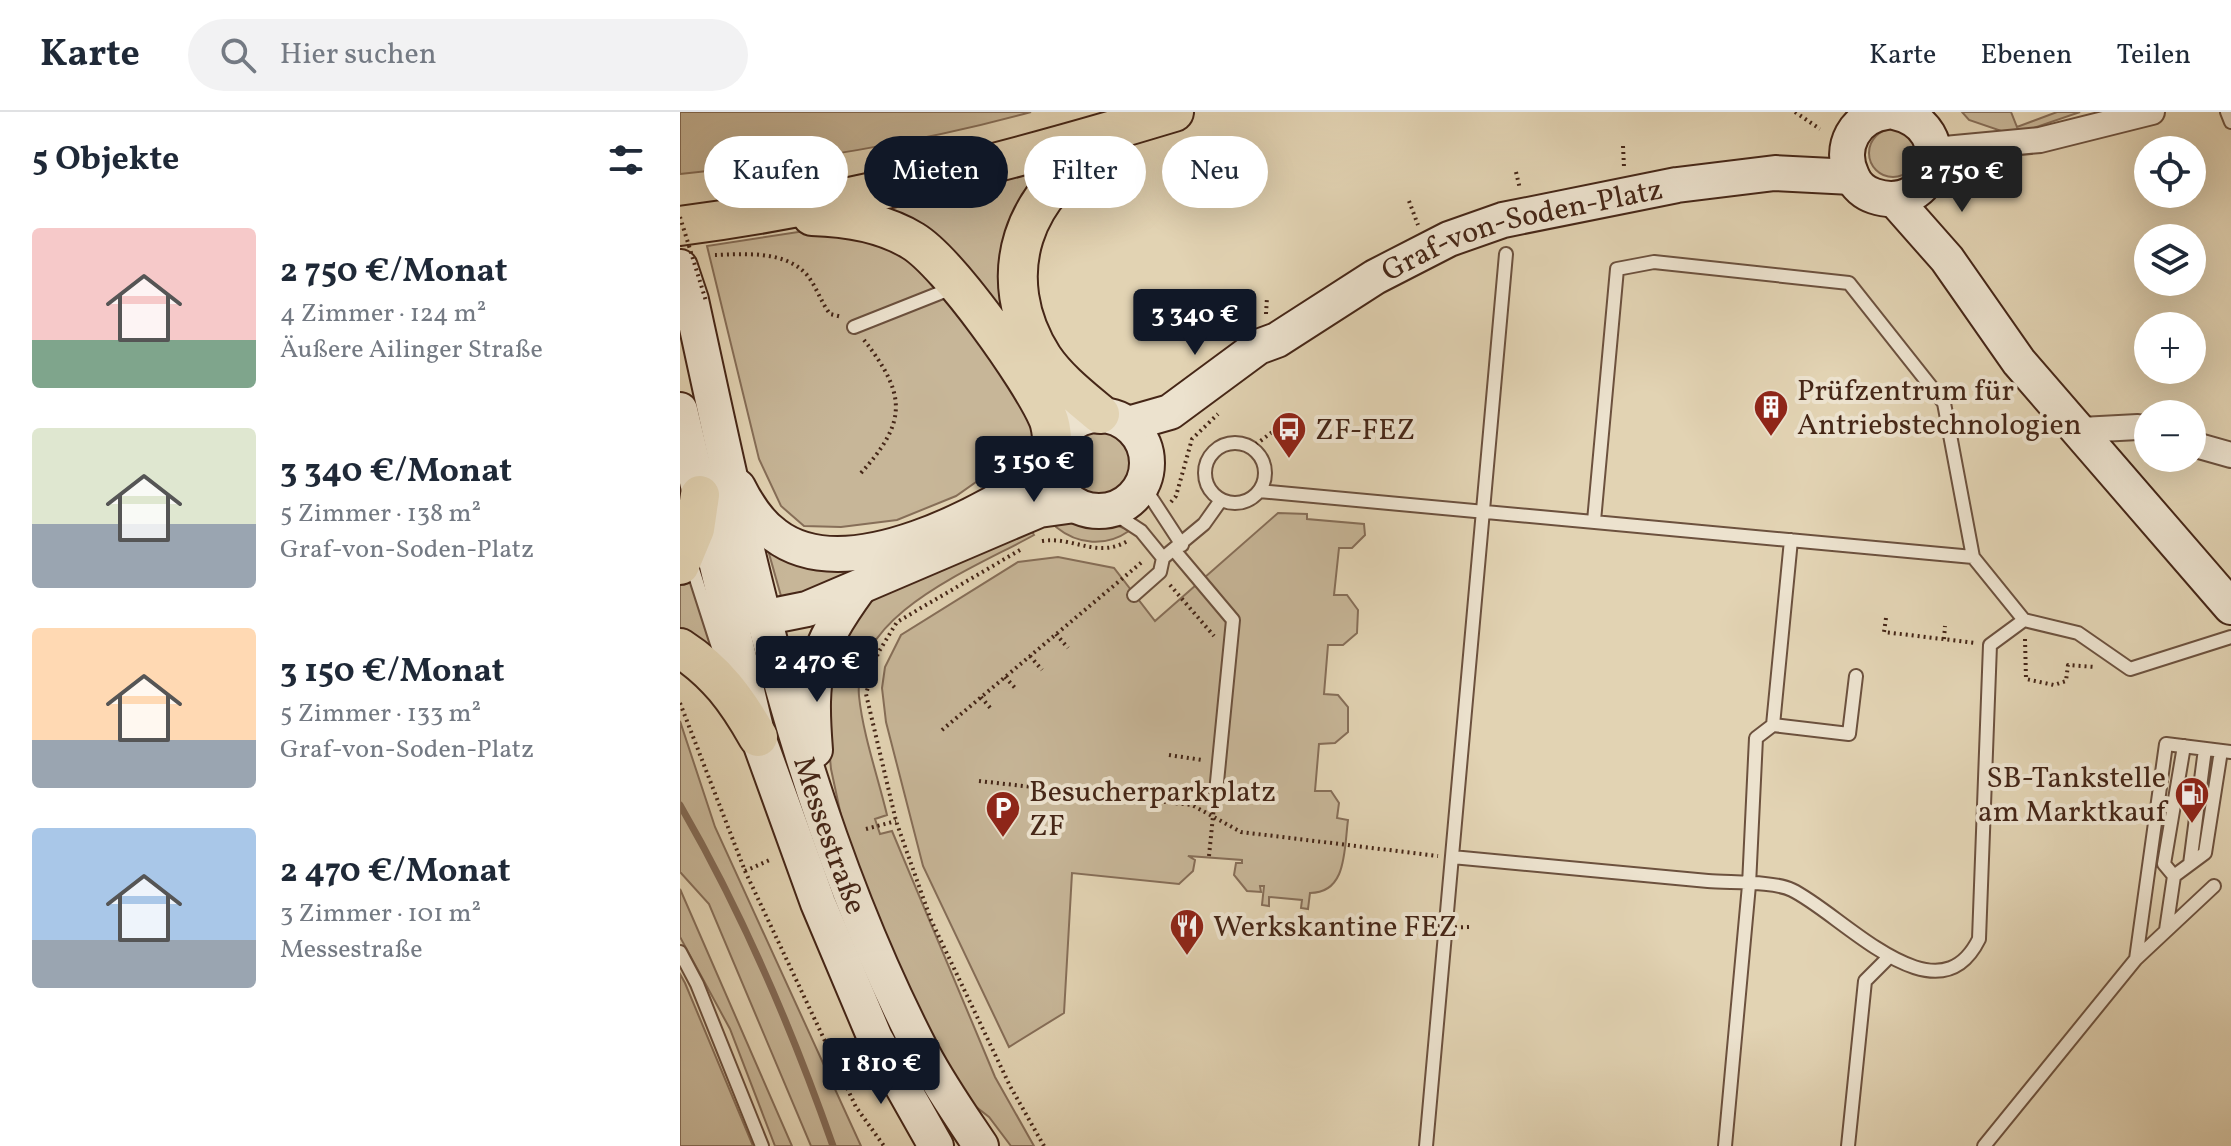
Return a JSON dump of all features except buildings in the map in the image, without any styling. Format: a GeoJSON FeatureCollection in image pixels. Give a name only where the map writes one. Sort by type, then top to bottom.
{"type":"FeatureCollection","features":[{"type":"Feature","properties":{"kind":"main road"},"geometry":{"type":"LineString","coordinates":[[680,203],[765,192],[884,168],[1000,141],[1102,112]]}},
{"type":"Feature","properties":{"kind":"main road"},"geometry":{"type":"LineString","coordinates":[[680,226],[765,215],[954,174],[1174,112]]}},
{"type":"Feature","properties":{"kind":"main road"},"geometry":{"type":"LineString","coordinates":[[1114,419],[1058,377],[1032,336],[1019,294],[1021,246],[1040,201],[1066,170],[1174,112]]}},
{"type":"Feature","properties":{"kind":"main road"},"geometry":{"type":"LineString","coordinates":[[765,215],[857,220],[913,241],[936,259],[959,286],[1037,399],[1049,420],[1052,457]]}},
{"type":"Feature","properties":{"kind":"main road"},"geometry":{"type":"LineString","coordinates":[[684,559],[700,495]]}},
{"type":"Feature","properties":{"kind":"main road"},"geometry":{"type":"LineString","coordinates":[[680,648],[708,666],[734,695],[758,737]]}},
{"type":"Feature","properties":{"kind":"street"},"geometry":{"type":"LineString","coordinates":[[1894,112],[1920,122],[1930,135],[1934,220],[1947,259]]}},
{"type":"Feature","properties":{"kind":"street"},"geometry":{"type":"LineString","coordinates":[[1854,133],[1869,194],[1894,199],[1914,193],[1930,166],[2152,112]]}},
{"type":"Feature","properties":{"kind":"street","name":"Graf-von-Soden-Platz"},"geometry":{"type":"LineString","coordinates":[[727,465],[750,510],[776,537],[810,551],[850,554],[893,545],[950,525],[1005,500],[1052,457],[1069,425],[1170,412],[1258,347],[1272,333],[1449,239],[1503,220],[1677,185],[1786,171],[1854,133]]}},
{"type":"Feature","properties":{"kind":"street"},"geometry":{"type":"LineString","coordinates":[[1894,199],[1947,259],[2019,362],[2231,607]]}},
{"type":"Feature","properties":{"kind":"street","name":"Messestraße"},"geometry":{"type":"LineString","coordinates":[[680,267],[698,301],[727,465],[762,618],[819,807],[900,1008],[925,1057],[981,1146]]}},
{"type":"Feature","properties":{"kind":"street","name":"Graf-von-Soden-Platz"},"geometry":{"type":"LineString","coordinates":[[1109,510],[1137,493],[1146,467],[1178,422],[1260,363],[1272,333]]}},
{"type":"Feature","properties":{"kind":"street","name":"Messestraße"},"geometry":{"type":"LineString","coordinates":[[680,410],[758,737],[818,903],[875,1038],[936,1146]]}},
{"type":"Feature","properties":{"kind":"street"},"geometry":{"type":"LineString","coordinates":[[1114,419],[1137,433],[1146,467]]}},
{"type":"Feature","properties":{"kind":"street"},"geometry":{"type":"LineString","coordinates":[[2081,430],[2134,427]]}},
{"type":"Feature","properties":{"kind":"street"},"geometry":{"type":"LineString","coordinates":[[2206,448],[2231,455]]}},
{"type":"Feature","properties":{"kind":"street"},"geometry":{"type":"LineString","coordinates":[[1052,457],[1055,482],[1075,505]]}},
{"type":"Feature","properties":{"kind":"street"},"geometry":{"type":"LineString","coordinates":[[725,599],[740,611],[762,618],[807,609],[1039,510],[1075,505],[1097,511],[1109,510]]}},
{"type":"Feature","properties":{"kind":"street"},"geometry":{"type":"LineString","coordinates":[[819,807],[811,699],[813,673],[829,629],[860,586]]}},
{"type":"Feature","properties":{"kind":"lane"},"geometry":{"type":"LineString","coordinates":[[2227,112],[2231,122]]}},
{"type":"Feature","properties":{"kind":"lane"},"geometry":{"type":"LineString","coordinates":[[1426,1146],[1506,254]]}},
{"type":"Feature","properties":{"kind":"lane"},"geometry":{"type":"LineString","coordinates":[[1594,521],[1617,269],[1654,262],[1849,283],[1944,403],[1973,557],[2026,621],[2078,633],[2130,669],[2231,637]]}},
{"type":"Feature","properties":{"kind":"lane"},"geometry":{"type":"LineString","coordinates":[[854,327],[959,286]]}},
{"type":"Feature","properties":{"kind":"lane"},"geometry":{"type":"LineString","coordinates":[[1259,491],[1265,469],[1260,457],[1251,448],[1232,443],[1221,447],[1207,464],[1209,487],[1221,500],[1238,503],[1259,491],[1973,557]]}},
{"type":"Feature","properties":{"kind":"lane"},"geometry":{"type":"LineString","coordinates":[[1146,467],[1150,496],[1173,551]]}},
{"type":"Feature","properties":{"kind":"lane"},"geometry":{"type":"LineString","coordinates":[[1134,595],[1160,572],[1173,551],[1221,500]]}},
{"type":"Feature","properties":{"kind":"lane"},"geometry":{"type":"LineString","coordinates":[[1109,510],[1173,551],[1233,620],[1216,792]]}},
{"type":"Feature","properties":{"kind":"lane"},"geometry":{"type":"LineString","coordinates":[[1773,725],[1791,540]]}},
{"type":"Feature","properties":{"kind":"lane"},"geometry":{"type":"LineString","coordinates":[[684,559],[734,695]]}},
{"type":"Feature","properties":{"kind":"lane"},"geometry":{"type":"LineString","coordinates":[[1452,857],[1790,888],[1890,956],[1928,972],[1951,969],[1967,959],[1979,939],[1990,645],[2026,621]]}},
{"type":"Feature","properties":{"kind":"lane"},"geometry":{"type":"LineString","coordinates":[[1725,1146],[1749,885],[1756,738],[1773,725],[1849,734],[1856,676]]}},
{"type":"Feature","properties":{"kind":"lane"},"geometry":{"type":"LineString","coordinates":[[2136,959],[2166,744],[2226,752],[2205,853],[2174,876],[2166,930]]}},
{"type":"Feature","properties":{"kind":"lane"},"geometry":{"type":"LineString","coordinates":[[2174,876],[2164,864],[2184,746]]}},
{"type":"Feature","properties":{"kind":"lane"},"geometry":{"type":"LineString","coordinates":[[2190,864],[2205,749]]}},
{"type":"Feature","properties":{"kind":"lane"},"geometry":{"type":"LineString","coordinates":[[1984,1146],[2136,959],[2214,886]]}},
{"type":"Feature","properties":{"kind":"lane"},"geometry":{"type":"LineString","coordinates":[[680,952],[697,984],[762,1146]]}},
{"type":"Feature","properties":{"kind":"lane"},"geometry":{"type":"LineString","coordinates":[[1848,1146],[1865,981],[1890,956]]}},
{"type":"Feature","properties":{"kind":"path"},"geometry":{"type":"LineString","coordinates":[[1795,112],[1854,133]]}},
{"type":"Feature","properties":{"kind":"path"},"geometry":{"type":"LineString","coordinates":[[1623,146],[1625,174]]}},
{"type":"Feature","properties":{"kind":"path"},"geometry":{"type":"LineString","coordinates":[[1516,172],[1522,196]]}},
{"type":"Feature","properties":{"kind":"path"},"geometry":{"type":"LineString","coordinates":[[1409,201],[1419,232]]}},
{"type":"Feature","properties":{"kind":"path"},"geometry":{"type":"LineString","coordinates":[[680,217],[698,301]]}},
{"type":"Feature","properties":{"kind":"path"},"geometry":{"type":"LineString","coordinates":[[715,255],[747,254],[781,258],[806,274],[830,314],[847,319],[873,352],[892,389],[899,417],[887,444],[861,473]]}},
{"type":"Feature","properties":{"kind":"path"},"geometry":{"type":"LineString","coordinates":[[1267,297],[1272,333]]}},
{"type":"Feature","properties":{"kind":"path"},"geometry":{"type":"LineString","coordinates":[[1170,505],[1176,496],[1192,439],[1223,409]]}},
{"type":"Feature","properties":{"kind":"path"},"geometry":{"type":"LineString","coordinates":[[1251,448],[1291,418]]}},
{"type":"Feature","properties":{"kind":"path"},"geometry":{"type":"LineString","coordinates":[[1033,542],[1053,539],[1096,551],[1119,547],[1132,538],[1139,549]]}},
{"type":"Feature","properties":{"kind":"path"},"geometry":{"type":"LineString","coordinates":[[1024,547],[897,622],[878,653],[866,694],[896,821],[931,920],[1010,1086],[1044,1146]]}},
{"type":"Feature","properties":{"kind":"path"},"geometry":{"type":"LineString","coordinates":[[942,730],[1146,559]]}},
{"type":"Feature","properties":{"kind":"path"},"geometry":{"type":"LineString","coordinates":[[1170,585],[1231,656]]}},
{"type":"Feature","properties":{"kind":"path"},"geometry":{"type":"LineString","coordinates":[[1886,618],[1884,632],[1990,645]]}},
{"type":"Feature","properties":{"kind":"path"},"geometry":{"type":"LineString","coordinates":[[2026,621],[2026,679],[2054,685],[2066,681],[2068,665],[2130,669]]}},
{"type":"Feature","properties":{"kind":"path"},"geometry":{"type":"LineString","coordinates":[[1944,639],[1945,626]]}},
{"type":"Feature","properties":{"kind":"path"},"geometry":{"type":"LineString","coordinates":[[1056,634],[1068,648]]}},
{"type":"Feature","properties":{"kind":"path"},"geometry":{"type":"LineString","coordinates":[[1030,656],[1042,670]]}},
{"type":"Feature","properties":{"kind":"path"},"geometry":{"type":"LineString","coordinates":[[1005,677],[1017,690]]}},
{"type":"Feature","properties":{"kind":"path"},"geometry":{"type":"LineString","coordinates":[[981,697],[992,710]]}},
{"type":"Feature","properties":{"kind":"path"},"geometry":{"type":"LineString","coordinates":[[680,703],[745,871],[856,1107],[884,1146]]}},
{"type":"Feature","properties":{"kind":"path"},"geometry":{"type":"LineString","coordinates":[[1169,755],[1220,763]]}},
{"type":"Feature","properties":{"kind":"path"},"geometry":{"type":"LineString","coordinates":[[979,781],[1192,805],[1241,832],[1452,857]]}},
{"type":"Feature","properties":{"kind":"path"},"geometry":{"type":"LineString","coordinates":[[1209,856],[1216,792]]}},
{"type":"Feature","properties":{"kind":"path"},"geometry":{"type":"LineString","coordinates":[[866,829],[896,821]]}},
{"type":"Feature","properties":{"kind":"path"},"geometry":{"type":"LineString","coordinates":[[745,871],[774,858]]}},
{"type":"Feature","properties":{"kind":"path"},"geometry":{"type":"LineString","coordinates":[[1425,928],[1469,927]]}},
{"type":"Feature","properties":{"kind":"shaded area"},"geometry":{"type":"Polygon","coordinates":[[[680,112],[1031,112],[929,136],[864,136],[864,149],[848,151],[848,136],[704,136],[704,171],[680,174],[680,112]]]}},
{"type":"Feature","properties":{"kind":"shaded area"},"geometry":{"type":"Polygon","coordinates":[[[1962,112],[2011,112],[2017,127],[2057,112],[2080,112],[2013,135],[1969,120],[1962,112]]]}},
{"type":"Feature","properties":{"kind":"shaded area"},"geometry":{"type":"Polygon","coordinates":[[[1893,129],[1910,136],[1917,153],[1910,170],[1893,177],[1876,170],[1869,153],[1876,136],[1893,129]]]}},
{"type":"Feature","properties":{"kind":"shaded area"},"geometry":{"type":"Polygon","coordinates":[[[1024,170],[1024,208],[1033,208],[1009,259],[1082,407],[1061,421],[870,212],[885,208],[1008,208],[1008,174],[1024,170]]]}},
{"type":"Feature","properties":{"kind":"shaded area"},"geometry":{"type":"Polygon","coordinates":[[[818,229],[913,252],[1023,395],[1041,448],[1026,474],[996,468],[956,496],[897,520],[841,527],[804,526],[781,506],[759,459],[707,246],[818,229]]]}},
{"type":"Feature","properties":{"kind":"shaded area"},"geometry":{"type":"Polygon","coordinates":[[[1099,428],[1119,434],[1129,444],[1135,464],[1129,484],[1119,494],[1099,500],[1079,494],[1069,484],[1063,464],[1069,444],[1079,434],[1099,428]]]}},
{"type":"Feature","properties":{"kind":"shaded area"},"geometry":{"type":"Polygon","coordinates":[[[1278,513],[1307,514],[1307,519],[1364,524],[1365,535],[1352,548],[1339,548],[1334,595],[1347,595],[1358,610],[1357,633],[1343,645],[1328,645],[1324,694],[1338,695],[1348,707],[1348,732],[1335,743],[1319,744],[1315,791],[1331,791],[1339,803],[1337,818],[1348,820],[1344,856],[1337,878],[1322,891],[1310,893],[1308,909],[1301,908],[1302,900],[1269,897],[1269,906],[1262,905],[1264,886],[1260,886],[1261,892],[1247,891],[1234,875],[1236,863],[1242,863],[1242,860],[1188,856],[1195,860],[1193,871],[1179,884],[1072,873],[1064,1013],[1009,1047],[923,866],[886,722],[882,688],[885,667],[901,635],[1018,562],[1058,557],[1114,568],[1155,621],[1278,513]]]}},
{"type":"Feature","properties":{"kind":"shaded area"},"geometry":{"type":"Polygon","coordinates":[[[1076,514],[1129,531],[1111,540],[1092,542],[1073,537],[1056,527],[1053,520],[1076,514]]]}},
{"type":"Feature","properties":{"kind":"shaded area"},"geometry":{"type":"Polygon","coordinates":[[[1028,524],[1034,535],[951,579],[896,618],[875,641],[862,667],[859,696],[867,741],[887,815],[875,819],[880,834],[892,831],[995,1077],[1034,1146],[1011,1146],[989,1117],[970,1102],[941,1060],[866,893],[843,825],[831,769],[825,706],[831,652],[860,602],[1028,524]]]}},
{"type":"Feature","properties":{"kind":"shaded area"},"geometry":{"type":"Polygon","coordinates":[[[961,530],[789,600],[781,596],[768,550],[961,530]]]}},
{"type":"Feature","properties":{"kind":"shaded area"},"geometry":{"type":"Polygon","coordinates":[[[690,574],[697,581],[715,660],[680,641],[680,585],[690,574]]]}},
{"type":"Feature","properties":{"kind":"shaded area"},"geometry":{"type":"Polygon","coordinates":[[[680,721],[715,827],[861,1146],[811,1146],[709,904],[680,872],[680,721]]]}},
{"type":"Feature","properties":{"kind":"shaded area"},"geometry":{"type":"Polygon","coordinates":[[[680,889],[792,1146],[775,1146],[730,1029],[680,937],[680,889]]]}},
{"type":"Feature","properties":{"kind":"shaded area"},"geometry":{"type":"Polygon","coordinates":[[[680,974],[685,983],[753,1146],[680,1146],[680,974]]]}},
{"type":"Feature","properties":{"kind":"waterway"},"geometry":{"type":"LineString","coordinates":[[680,805],[724,887],[764,972],[801,1058],[833,1146]]}},
{"type":"Feature","properties":{"kind":"place","name":"Prüfzentrum für Antriebstechnologien"},"geometry":{"type":"Point","coordinates":[1771,438]}},
{"type":"Feature","properties":{"kind":"place","name":"ZF-FEZ"},"geometry":{"type":"Point","coordinates":[1289,460]}},
{"type":"Feature","properties":{"kind":"place","name":"SB-Tankstelle am Marktkauf"},"geometry":{"type":"Point","coordinates":[2192,825]}},
{"type":"Feature","properties":{"kind":"place","name":"Besucherparkplatz ZF"},"geometry":{"type":"Point","coordinates":[1003,839]}},
{"type":"Feature","properties":{"kind":"place","name":"Werkskantine FEZ"},"geometry":{"type":"Point","coordinates":[1187,957]}}]}
